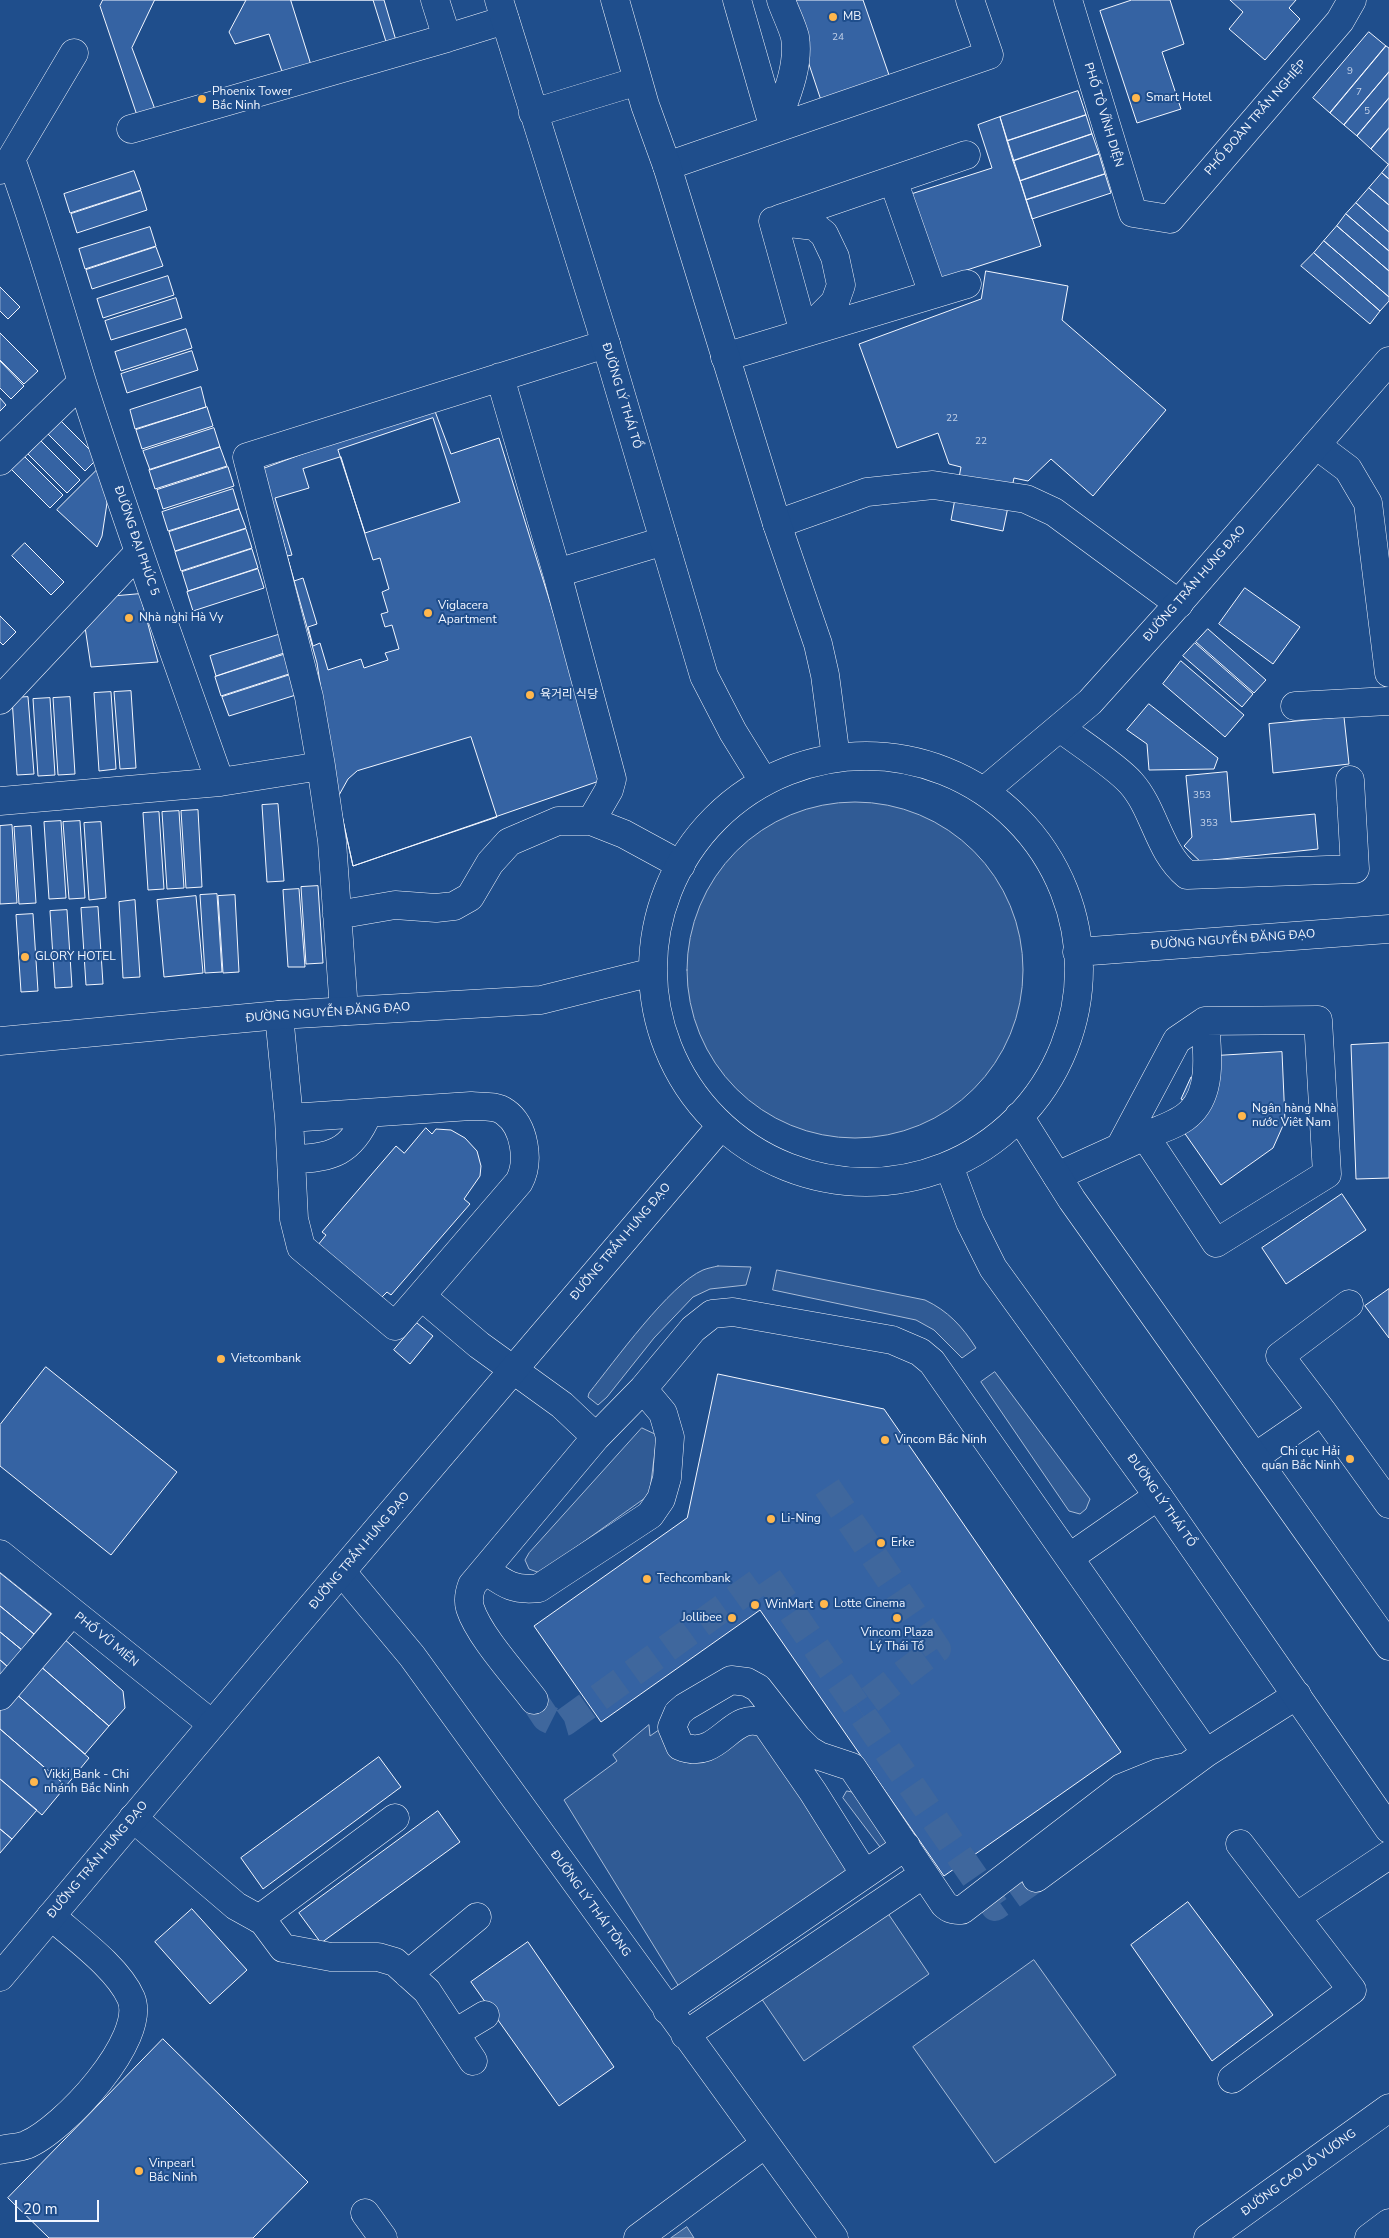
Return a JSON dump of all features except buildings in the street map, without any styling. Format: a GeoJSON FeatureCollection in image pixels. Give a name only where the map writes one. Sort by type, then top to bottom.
{"type":"FeatureCollection","features":[{"type":"Feature","properties":{"kind":"main road"},"geometry":{"type":"LineString","coordinates":[[435,0],[447,38]]}},
{"type":"Feature","properties":{"kind":"main road"},"geometry":{"type":"LineString","coordinates":[[615,0],[638,82],[667,166],[724,356],[777,524],[818,644],[825,675],[836,758]]}},
{"type":"Feature","properties":{"kind":"main road"},"geometry":{"type":"LineString","coordinates":[[737,0],[774,129]]}},
{"type":"Feature","properties":{"kind":"main road"},"geometry":{"type":"LineString","coordinates":[[774,129],[791,83],[794,62],[795,37],[781,0]]}},
{"type":"Feature","properties":{"kind":"main road"},"geometry":{"type":"LineString","coordinates":[[667,166],[988,55],[970,0]]}},
{"type":"Feature","properties":{"kind":"main road","name":"PHỐ TÔ VĨNH DIỆN"},"geometry":{"type":"LineString","coordinates":[[1068,0],[1133,213],[1151,216]]}},
{"type":"Feature","properties":{"kind":"main road","name":"PHỐ ĐOÀN TRẦN NGHIỆP"},"geometry":{"type":"LineString","coordinates":[[1151,216],[1170,219],[1340,21],[1352,0]]}},
{"type":"Feature","properties":{"kind":"main road"},"geometry":{"type":"LineString","coordinates":[[131,129],[447,38],[502,10]]}},
{"type":"Feature","properties":{"kind":"main road","name":"ĐƯỜNG LÝ THÁI TỔ"},"geometry":{"type":"LineString","coordinates":[[502,10],[606,344],[709,688],[764,782]]}},
{"type":"Feature","properties":{"kind":"main road"},"geometry":{"type":"LineString","coordinates":[[6,164],[74,53]]}},
{"type":"Feature","properties":{"kind":"main road"},"geometry":{"type":"LineString","coordinates":[[534,113],[638,82]]}},
{"type":"Feature","properties":{"kind":"main road"},"geometry":{"type":"LineString","coordinates":[[773,221],[966,155]]}},
{"type":"Feature","properties":{"kind":"main road","name":"ĐƯỜNG ĐẠI PHÚC 5"},"geometry":{"type":"LineString","coordinates":[[6,164],[34,221],[82,382],[139,552],[220,782]]}},
{"type":"Feature","properties":{"kind":"main road"},"geometry":{"type":"LineString","coordinates":[[893,180],[933,294]]}},
{"type":"Feature","properties":{"kind":"main road"},"geometry":{"type":"LineString","coordinates":[[773,221],[804,333]]}},
{"type":"Feature","properties":{"kind":"main road"},"geometry":{"type":"LineString","coordinates":[[773,221],[814,226],[824,234],[835,258],[841,285],[835,302],[804,333]]}},
{"type":"Feature","properties":{"kind":"main road"},"geometry":{"type":"LineString","coordinates":[[724,356],[966,284]]}},
{"type":"Feature","properties":{"kind":"main road"},"geometry":{"type":"LineString","coordinates":[[344,1011],[332,841],[309,696],[247,457],[606,344]]}},
{"type":"Feature","properties":{"kind":"main road","name":"ĐƯỜNG TRẦN HƯNG ĐẠO"},"geometry":{"type":"LineString","coordinates":[[984,791],[1090,702],[1179,604],[1316,444],[1385,375]]}},
{"type":"Feature","properties":{"kind":"main road"},"geometry":{"type":"LineString","coordinates":[[500,377],[557,573],[612,779],[609,790],[591,821]]}},
{"type":"Feature","properties":{"kind":"main road"},"geometry":{"type":"LineString","coordinates":[[0,461],[82,382]]}},
{"type":"Feature","properties":{"kind":"main road"},"geometry":{"type":"LineString","coordinates":[[1316,444],[1348,469],[1368,503],[1389,673]]}},
{"type":"Feature","properties":{"kind":"main road"},"geometry":{"type":"LineString","coordinates":[[777,524],[867,492],[933,485],[1026,499],[1054,512],[1179,604]]}},
{"type":"Feature","properties":{"kind":"main road"},"geometry":{"type":"LineString","coordinates":[[557,573],[664,541]]}},
{"type":"Feature","properties":{"kind":"main road"},"geometry":{"type":"LineString","coordinates":[[0,700],[139,552]]}},
{"type":"Feature","properties":{"kind":"main road"},"geometry":{"type":"LineString","coordinates":[[1295,706],[1389,701]]}},
{"type":"Feature","properties":{"kind":"main road"},"geometry":{"type":"LineString","coordinates":[[1060,728],[1130,782],[1145,803],[1171,857],[1187,875],[1355,869],[1350,780]]}},
{"type":"Feature","properties":{"kind":"main road"},"geometry":{"type":"LineString","coordinates":[[870,756],[904,759],[953,774],[984,791],[1021,823],[1050,863],[1070,909],[1078,952],[1077,991],[1067,1037],[1047,1079],[1019,1116],[986,1145],[949,1166],[919,1176],[888,1182],[856,1183],[825,1179],[794,1171],[765,1158],[739,1141],[721,1126],[688,1087],[668,1048],[656,1006],[653,972],[655,940],[662,907],[681,865],[712,822],[737,800],[764,782],[799,767],[836,758],[870,756]]}},
{"type":"Feature","properties":{"kind":"main road"},"geometry":{"type":"LineString","coordinates":[[0,801],[220,782],[321,766]]}},
{"type":"Feature","properties":{"kind":"main road"},"geometry":{"type":"LineString","coordinates":[[337,915],[395,905],[436,908],[454,906],[470,897],[490,862],[509,842],[558,822],[591,821],[624,834],[681,865]]}},
{"type":"Feature","properties":{"kind":"main road","name":"ĐƯỜNG NGUYỄN ĐĂNG ĐẠO"},"geometry":{"type":"LineString","coordinates":[[1078,952],[1389,929]]}},
{"type":"Feature","properties":{"kind":"main road","name":"ĐƯỜNG NGUYỄN ĐĂNG ĐẠO"},"geometry":{"type":"LineString","coordinates":[[0,1041],[279,1015],[541,1000],[653,972]]}},
{"type":"Feature","properties":{"kind":"main road"},"geometry":{"type":"LineString","coordinates":[[279,1015],[289,1118],[294,1219],[301,1247],[395,1326],[519,1182],[524,1173],[526,1162],[525,1148],[516,1125],[506,1112],[495,1108],[471,1106],[289,1118]]}},
{"type":"Feature","properties":{"kind":"main road"},"geometry":{"type":"LineString","coordinates":[[1120,1147],[1177,1040],[1204,1021],[1318,1020],[1327,1174],[1216,1243],[1146,1136]]}},
{"type":"Feature","properties":{"kind":"main road"},"geometry":{"type":"LineString","coordinates":[[1057,1176],[1146,1136],[1191,1113],[1200,1100],[1206,1076],[1204,1021]]}},
{"type":"Feature","properties":{"kind":"main road"},"geometry":{"type":"LineString","coordinates":[[291,1159],[318,1159],[346,1146],[363,1125],[368,1113]]}},
{"type":"Feature","properties":{"kind":"main road"},"geometry":{"type":"LineString","coordinates":[[1019,1116],[1057,1176],[1389,1646]]}},
{"type":"Feature","properties":{"kind":"main road","name":"ĐƯỜNG TRẦN HƯNG ĐẠO"},"geometry":{"type":"LineString","coordinates":[[0,1977],[212,1724],[721,1126]]}},
{"type":"Feature","properties":{"kind":"main road","name":"ĐƯỜNG LÝ THÁI TỔ"},"geometry":{"type":"LineString","coordinates":[[949,1166],[970,1222],[993,1268],[1158,1496],[1389,1829]]}},
{"type":"Feature","properties":{"kind":"main road"},"geometry":{"type":"LineString","coordinates":[[421,1296],[479,1345],[514,1368],[562,1405],[596,1437]]}},
{"type":"Feature","properties":{"kind":"main road"},"geometry":{"type":"LineString","coordinates":[[1350,1304],[1280,1356],[1389,1504]]}},
{"type":"Feature","properties":{"kind":"main road"},"geometry":{"type":"LineString","coordinates":[[534,1700],[498,1653],[470,1608],[469,1598],[472,1585],[596,1437],[643,1389],[693,1329],[712,1314],[733,1312],[905,1344],[920,1352],[941,1373],[1070,1557],[1196,1760]]}},
{"type":"Feature","properties":{"kind":"main road"},"geometry":{"type":"LineString","coordinates":[[485,1570],[503,1582],[522,1590],[539,1588],[650,1515],[660,1499],[667,1478],[670,1437],[663,1413],[643,1389]]}},
{"type":"Feature","properties":{"kind":"main road"},"geometry":{"type":"LineString","coordinates":[[1255,1457],[1322,1411]]}},
{"type":"Feature","properties":{"kind":"main road"},"geometry":{"type":"LineString","coordinates":[[1070,1557],[1158,1496]]}},
{"type":"Feature","properties":{"kind":"main road","name":"PHỐ VŨ MIÊN"},"geometry":{"type":"LineString","coordinates":[[0,1554],[212,1724]]}},
{"type":"Feature","properties":{"kind":"main road","name":"ĐƯỜNG LÝ THÁI TÔNG"},"geometry":{"type":"LineString","coordinates":[[342,1572],[412,1656],[834,2238]]}},
{"type":"Feature","properties":{"kind":"main road"},"geometry":{"type":"LineString","coordinates":[[0,1696],[72,1612]]}},
{"type":"Feature","properties":{"kind":"main road"},"geometry":{"type":"LineString","coordinates":[[864,1873],[813,1792],[766,1724],[758,1720],[747,1720],[706,1748],[692,1751],[680,1746],[672,1726],[678,1713],[731,1680],[747,1682],[760,1690],[796,1738],[809,1750],[819,1756],[852,1767],[948,1907],[962,1910],[1121,1788],[1196,1760]]}},
{"type":"Feature","properties":{"kind":"main road"},"geometry":{"type":"LineString","coordinates":[[1036,1878],[1196,1760],[1297,1694]]}},
{"type":"Feature","properties":{"kind":"main road"},"geometry":{"type":"LineString","coordinates":[[813,1792],[852,1767]]}},
{"type":"Feature","properties":{"kind":"main road"},"geometry":{"type":"LineString","coordinates":[[133,1818],[236,1906],[260,1919],[283,1948],[331,1957],[386,1959],[395,1962],[427,1991],[472,2060]]}},
{"type":"Feature","properties":{"kind":"main road"},"geometry":{"type":"LineString","coordinates":[[260,1919],[396,1818]]}},
{"type":"Feature","properties":{"kind":"main road"},"geometry":{"type":"LineString","coordinates":[[1232,2079],[1352,1990],[1240,1844]]}},
{"type":"Feature","properties":{"kind":"main road"},"geometry":{"type":"LineString","coordinates":[[667,2010],[864,1873],[906,1846]]}},
{"type":"Feature","properties":{"kind":"main road"},"geometry":{"type":"LineString","coordinates":[[1296,1917],[1389,1855]]}},
{"type":"Feature","properties":{"kind":"main road"},"geometry":{"type":"LineString","coordinates":[[685,2035],[924,1874]]}},
{"type":"Feature","properties":{"kind":"main road"},"geometry":{"type":"LineString","coordinates":[[0,2150],[27,2144],[66,2117],[98,2083],[121,2051],[134,2018],[131,1998],[118,1977],[51,1916]]}},
{"type":"Feature","properties":{"kind":"main road"},"geometry":{"type":"LineString","coordinates":[[408,1974],[477,1917]]}},
{"type":"Feature","properties":{"kind":"main road"},"geometry":{"type":"LineString","coordinates":[[454,2033],[485,2014]]}},
{"type":"Feature","properties":{"kind":"main road","name":"ĐƯỜNG CAO LỖ VƯƠNG"},"geometry":{"type":"LineString","coordinates":[[1208,2238],[1389,2108]]}},
{"type":"Feature","properties":{"kind":"main road"},"geometry":{"type":"LineString","coordinates":[[638,2238],[765,2144]]}},
{"type":"Feature","properties":{"kind":"main road"},"geometry":{"type":"LineString","coordinates":[[365,2214],[383,2238]]}},
{"type":"Feature","properties":{"kind":"main road"},"geometry":{"type":"LineString","coordinates":[[1369,2238],[1389,2224]]}},
{"type":"Feature","properties":{"kind":"shaded area"},"geometry":{"type":"Polygon","coordinates":[[[855,802],[888,805],[919,815],[948,830],[974,851],[995,877],[1010,906],[1020,937],[1023,970],[1020,1003],[1010,1034],[995,1063],[974,1089],[948,1110],[919,1125],[888,1135],[855,1138],[822,1135],[791,1125],[762,1110],[736,1089],[715,1063],[700,1034],[690,1003],[687,970],[690,937],[700,906],[715,877],[736,851],[762,830],[791,815],[822,805],[855,802]]]}},
{"type":"Feature","properties":{"kind":"shaded area"},"geometry":{"type":"Polygon","coordinates":[[[718,1266],[751,1267],[746,1285],[710,1289],[693,1297],[654,1338],[607,1397],[598,1405],[588,1397],[589,1393],[627,1344],[659,1307],[690,1278],[703,1270],[718,1266]]]}},
{"type":"Feature","properties":{"kind":"shaded area"},"geometry":{"type":"Polygon","coordinates":[[[777,1270],[925,1300],[941,1309],[954,1320],[976,1348],[962,1358],[934,1330],[916,1320],[773,1290],[777,1270]]]}},
{"type":"Feature","properties":{"kind":"shaded area"},"geometry":{"type":"Polygon","coordinates":[[[995,1372],[1090,1499],[1086,1509],[1080,1514],[1069,1511],[981,1382],[995,1372]]]}},
{"type":"Feature","properties":{"kind":"shaded area"},"geometry":{"type":"Polygon","coordinates":[[[642,1428],[657,1435],[650,1490],[645,1498],[540,1573],[529,1569],[525,1560],[529,1553],[642,1428]]]}},
{"type":"Feature","properties":{"kind":"shaded area"},"geometry":{"type":"Polygon","coordinates":[[[649,1725],[650,1736],[663,1727],[674,1756],[684,1762],[691,1763],[742,1735],[762,1734],[864,1873],[681,1990],[564,1800],[617,1761],[613,1755],[649,1725]]]}},
{"type":"Feature","properties":{"kind":"shaded area"},"geometry":{"type":"Polygon","coordinates":[[[847,1791],[852,1792],[889,1842],[880,1847],[843,1798],[847,1791]]]}},
{"type":"Feature","properties":{"kind":"shaded area"},"geometry":{"type":"Polygon","coordinates":[[[887,1912],[929,1974],[804,2061],[761,1998],[887,1912]]]}},
{"type":"Feature","properties":{"kind":"shaded area"},"geometry":{"type":"Polygon","coordinates":[[[1034,1960],[1116,2075],[995,2163],[913,2047],[1034,1960]]]}},
{"type":"Feature","properties":{"kind":"shaded area"},"geometry":{"type":"Polygon","coordinates":[[[687,2227],[694,2238],[671,2238],[687,2227]]]}},
{"type":"Feature","properties":{"kind":"tunnel"},"geometry":{"type":"LineString","coordinates":[[827,1487],[937,1649],[858,1708]]}},
{"type":"Feature","properties":{"kind":"tunnel"},"geometry":{"type":"LineString","coordinates":[[534,1700],[546,1718],[558,1724],[565,1722],[767,1576],[995,1907],[1036,1878]]}},
{"type":"Feature","properties":{"kind":"place","name":"MB"},"geometry":{"type":"Point","coordinates":[833,17]}},
{"type":"Feature","properties":{"kind":"place","name":"Smart Hotel"},"geometry":{"type":"Point","coordinates":[1136,98]}},
{"type":"Feature","properties":{"kind":"place","name":"Phoenix Tower Bắc Ninh"},"geometry":{"type":"Point","coordinates":[202,99]}},
{"type":"Feature","properties":{"kind":"place","name":"Viglacera Apartment"},"geometry":{"type":"Point","coordinates":[428,613]}},
{"type":"Feature","properties":{"kind":"place","name":"Nhà nghỉ Hà Vy"},"geometry":{"type":"Point","coordinates":[129,618]}},
{"type":"Feature","properties":{"kind":"place","name":"육거리 식당"},"geometry":{"type":"Point","coordinates":[530,695]}},
{"type":"Feature","properties":{"kind":"place","name":"GLORY HOTEL"},"geometry":{"type":"Point","coordinates":[25,957]}},
{"type":"Feature","properties":{"kind":"place","name":"Ngân hàng Nhà nước Viêt Nam"},"geometry":{"type":"Point","coordinates":[1242,1116]}},
{"type":"Feature","properties":{"kind":"place","name":"Vietcombank"},"geometry":{"type":"Point","coordinates":[221,1359]}},
{"type":"Feature","properties":{"kind":"place","name":"Vincom Bắc Ninh"},"geometry":{"type":"Point","coordinates":[885,1440]}},
{"type":"Feature","properties":{"kind":"place","name":"Chi cục Hải quan Bắc Ninh"},"geometry":{"type":"Point","coordinates":[1350,1459]}},
{"type":"Feature","properties":{"kind":"place","name":"Li-Ning"},"geometry":{"type":"Point","coordinates":[771,1519]}},
{"type":"Feature","properties":{"kind":"place","name":"Erke"},"geometry":{"type":"Point","coordinates":[881,1543]}},
{"type":"Feature","properties":{"kind":"place","name":"Techcombank"},"geometry":{"type":"Point","coordinates":[647,1579]}},
{"type":"Feature","properties":{"kind":"place","name":"Lotte Cinema"},"geometry":{"type":"Point","coordinates":[824,1604]}},
{"type":"Feature","properties":{"kind":"place","name":"WinMart"},"geometry":{"type":"Point","coordinates":[755,1605]}},
{"type":"Feature","properties":{"kind":"place","name":"Jollibee"},"geometry":{"type":"Point","coordinates":[732,1618]}},
{"type":"Feature","properties":{"kind":"place","name":"Vincom Plaza Lý Thái Tổ"},"geometry":{"type":"Point","coordinates":[897,1618]}},
{"type":"Feature","properties":{"kind":"place","name":"Vikki Bank - Chi nhánh Bắc Ninh"},"geometry":{"type":"Point","coordinates":[34,1782]}},
{"type":"Feature","properties":{"kind":"place","name":"Vinpearl Bắc Ninh"},"geometry":{"type":"Point","coordinates":[139,2171]}}]}
